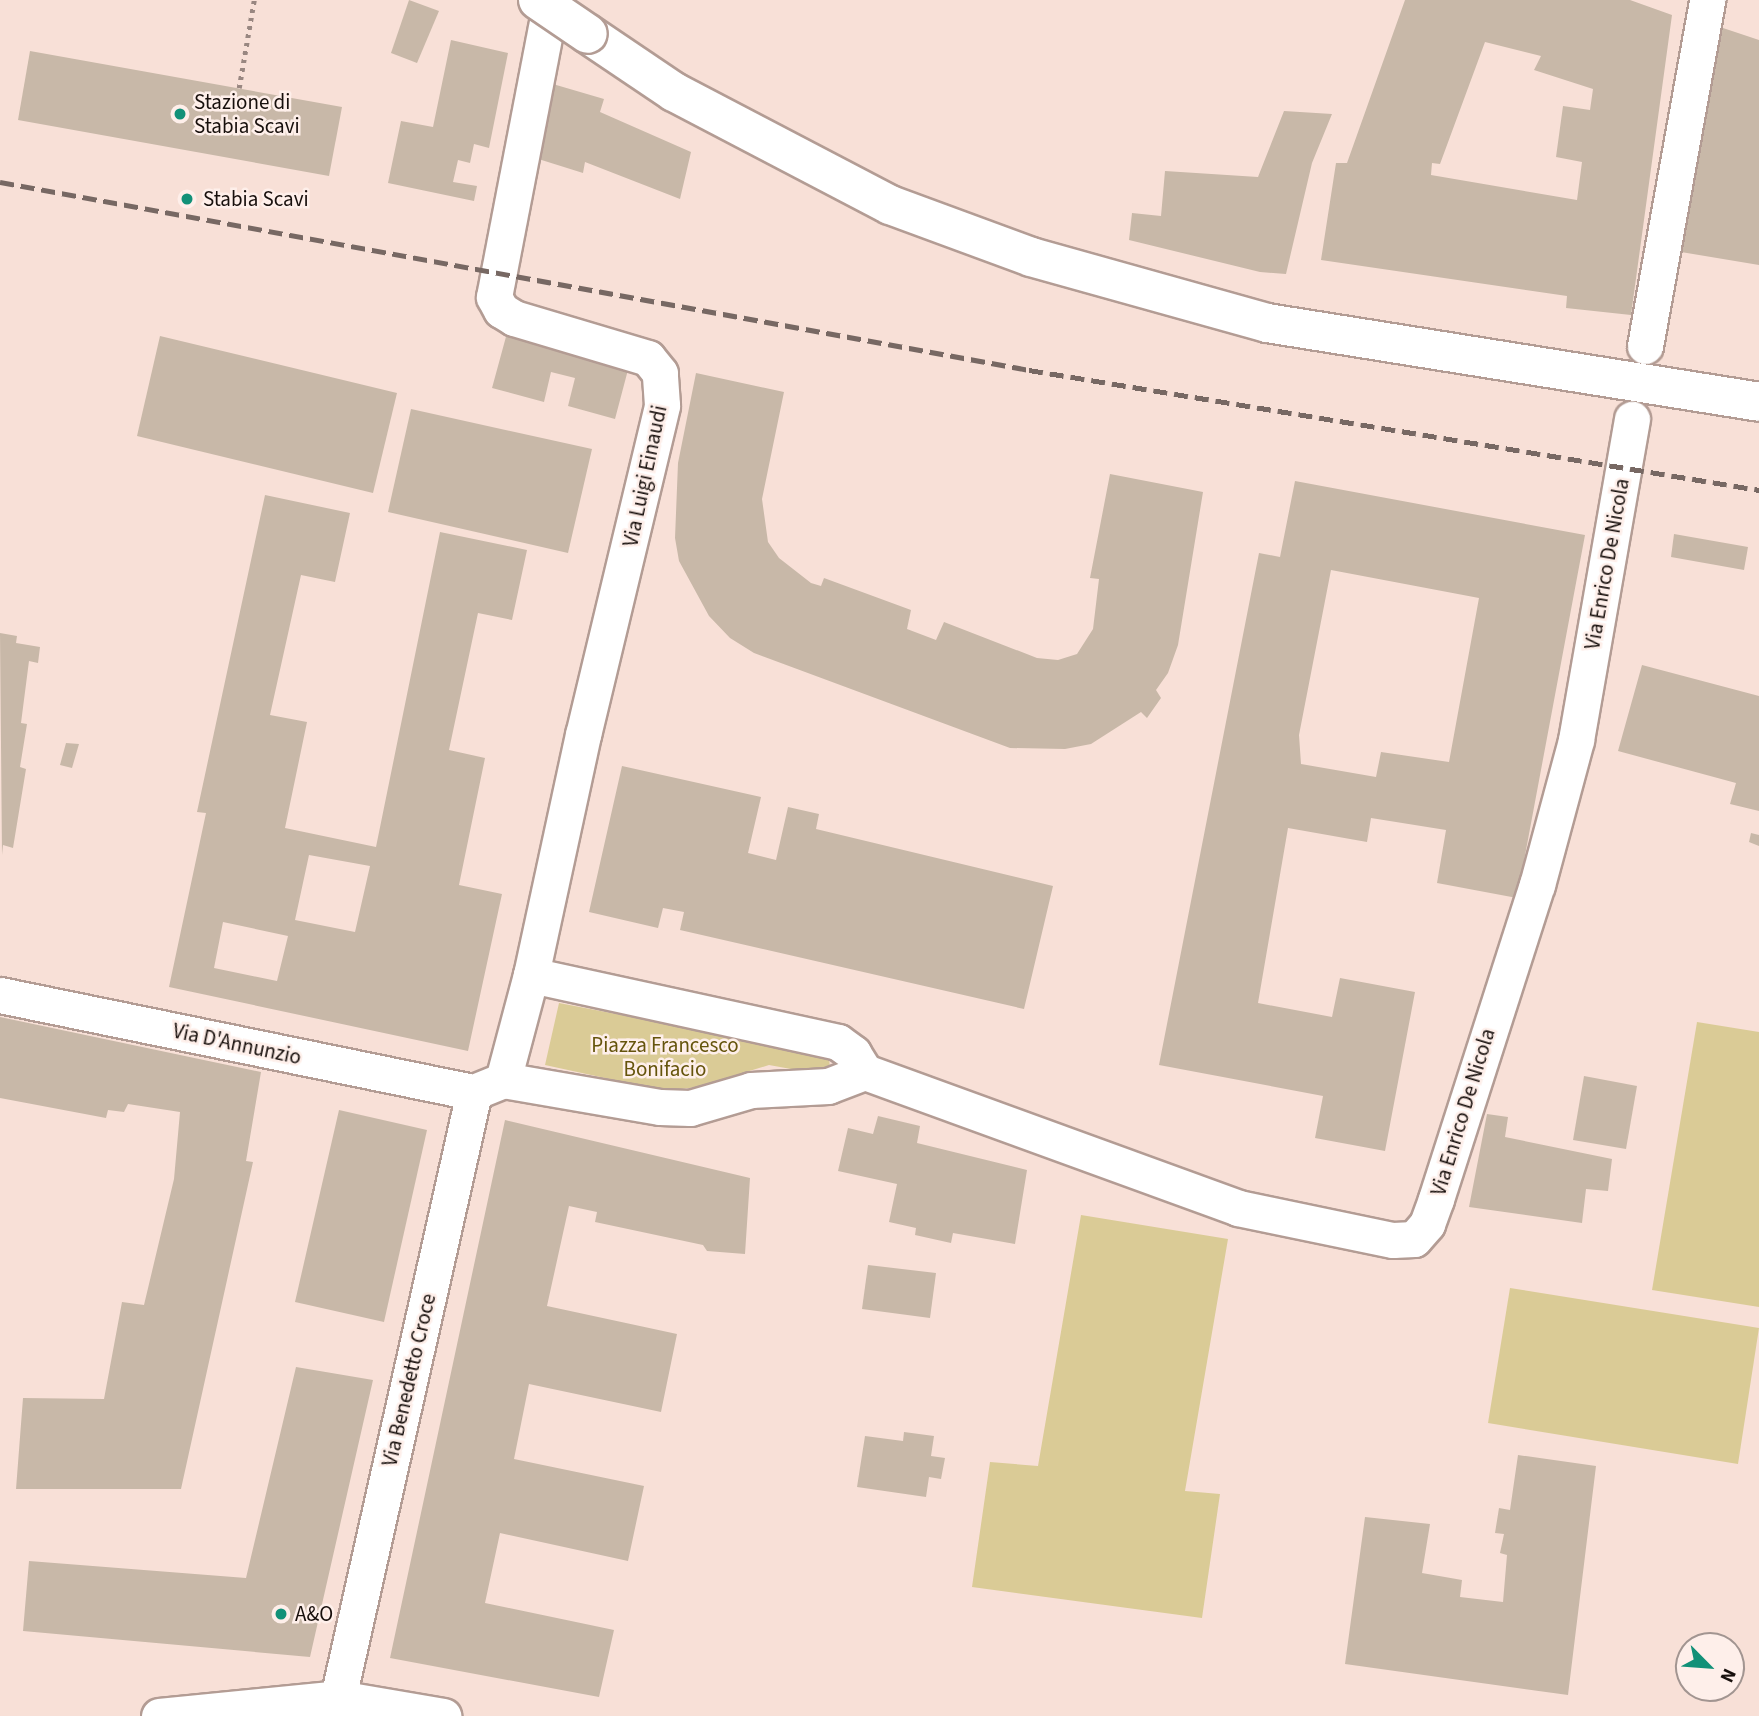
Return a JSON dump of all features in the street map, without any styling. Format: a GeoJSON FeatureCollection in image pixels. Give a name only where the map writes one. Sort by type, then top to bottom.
{"type":"FeatureCollection","features":[{"type":"Feature","properties":{"kind":"highway"},"geometry":{"type":"LineString","coordinates":[[538,0],[674,92],[890,205],[1031,257],[1267,323],[1759,402]]}},
{"type":"Feature","properties":{"kind":"street","name":"Via Luigi Einaudi"},"geometry":{"type":"LineString","coordinates":[[531,975],[583,735],[662,405],[660,373],[648,358],[514,318],[501,310],[494,297],[551,0]]}},
{"type":"Feature","properties":{"kind":"street"},"geometry":{"type":"LineString","coordinates":[[1645,346],[1707,0]]}},
{"type":"Feature","properties":{"kind":"street","name":"Via Enrico De Nicola"},"geometry":{"type":"LineString","coordinates":[[865,1072],[1238,1208],[1393,1240],[1414,1239],[1427,1224],[1436,1199],[1536,885],[1573,753],[1632,419]]}},
{"type":"Feature","properties":{"kind":"street"},"geometry":{"type":"LineString","coordinates":[[488,1086],[660,1107],[690,1108],[751,1090],[828,1086],[865,1072],[853,1053],[838,1042],[531,975]]}},
{"type":"Feature","properties":{"kind":"street","name":"Via Benedetto Croce"},"geometry":{"type":"LineString","coordinates":[[338,1699],[488,1086],[531,975]]}},
{"type":"Feature","properties":{"kind":"street","name":"Via D'Annunzio"},"geometry":{"type":"LineString","coordinates":[[0,995],[488,1086]]}},
{"type":"Feature","properties":{"kind":"street"},"geometry":{"type":"LineString","coordinates":[[159,1716],[338,1699],[443,1716]]}},
{"type":"Feature","properties":{"kind":"path"},"geometry":{"type":"LineString","coordinates":[[239,88],[254,0]]}},
{"type":"Feature","properties":{"kind":"green space","name":"Piazza Francesco Bonifacio"},"geometry":{"type":"Polygon","coordinates":[[[559,1003],[829,1055],[830,1071],[824,1075],[769,1065],[697,1087],[665,1091],[545,1065],[559,1003]]]}},
{"type":"Feature","properties":{"kind":"green space"},"geometry":{"type":"Polygon","coordinates":[[[1697,1022],[1759,1032],[1759,1307],[1652,1290],[1697,1022]]]}},
{"type":"Feature","properties":{"kind":"green space"},"geometry":{"type":"Polygon","coordinates":[[[1081,1215],[1228,1239],[1185,1491],[1220,1494],[1202,1618],[972,1587],[990,1462],[1038,1466],[1081,1215]]]}},
{"type":"Feature","properties":{"kind":"green space"},"geometry":{"type":"Polygon","coordinates":[[[1510,1288],[1759,1328],[1738,1464],[1488,1423],[1510,1288]]]}},
{"type":"Feature","properties":{"kind":"building"},"geometry":{"type":"Polygon","coordinates":[[[409,0],[439,11],[417,63],[391,53],[409,0]]]}},
{"type":"Feature","properties":{"kind":"building"},"geometry":{"type":"Polygon","coordinates":[[[1405,0],[1630,0],[1672,15],[1631,315],[1566,308],[1567,296],[1321,260],[1336,163],[1347,163],[1405,0]],[[1485,42],[1440,164],[1432,163],[1431,175],[1577,200],[1582,162],[1556,157],[1563,106],[1590,110],[1593,89],[1534,70],[1541,56],[1485,42]]]}},
{"type":"Feature","properties":{"kind":"building"},"geometry":{"type":"Polygon","coordinates":[[[1720,27],[1759,40],[1759,265],[1681,252],[1720,27]]]}},
{"type":"Feature","properties":{"kind":"building"},"geometry":{"type":"Polygon","coordinates":[[[451,40],[508,53],[489,148],[474,144],[470,163],[458,160],[453,182],[477,186],[474,201],[388,183],[401,121],[433,127],[451,40]]]}},
{"type":"Feature","properties":{"kind":"building","name":"Stazione di Stabia Scavi"},"geometry":{"type":"Polygon","coordinates":[[[30,51],[342,107],[329,176],[18,120],[30,51]]]}},
{"type":"Feature","properties":{"kind":"building"},"geometry":{"type":"Polygon","coordinates":[[[546,82],[604,99],[600,112],[691,152],[680,199],[585,162],[583,173],[532,157],[546,82]]]}},
{"type":"Feature","properties":{"kind":"building"},"geometry":{"type":"Polygon","coordinates":[[[1284,111],[1332,114],[1312,163],[1286,274],[1260,272],[1129,240],[1132,213],[1161,216],[1165,171],[1258,177],[1284,111]]]}},
{"type":"Feature","properties":{"kind":"building"},"geometry":{"type":"Polygon","coordinates":[[[507,333],[629,366],[615,419],[568,406],[575,378],[551,372],[544,402],[492,388],[507,333]]]}},
{"type":"Feature","properties":{"kind":"building"},"geometry":{"type":"Polygon","coordinates":[[[160,336],[397,393],[373,493],[137,436],[160,336]]]}},
{"type":"Feature","properties":{"kind":"building"},"geometry":{"type":"Polygon","coordinates":[[[696,373],[784,392],[762,499],[768,542],[779,558],[811,583],[821,586],[824,578],[911,610],[907,629],[936,640],[944,622],[1037,658],[1058,660],[1077,654],[1093,629],[1099,579],[1090,578],[1110,474],[1203,492],[1178,645],[1168,673],[1156,690],[1161,698],[1147,718],[1141,712],[1091,744],[1065,749],[1010,748],[754,653],[730,638],[709,616],[679,561],[675,538],[678,463],[696,373]]]}},
{"type":"Feature","properties":{"kind":"building"},"geometry":{"type":"Polygon","coordinates":[[[411,409],[592,449],[568,553],[388,512],[411,409]]]}},
{"type":"Feature","properties":{"kind":"building"},"geometry":{"type":"Polygon","coordinates":[[[1295,481],[1585,535],[1517,898],[1437,883],[1446,830],[1371,818],[1367,842],[1288,828],[1258,1003],[1332,1017],[1340,978],[1415,992],[1385,1151],[1315,1138],[1323,1096],[1159,1065],[1259,553],[1280,557],[1295,481]],[[1331,570],[1299,735],[1301,764],[1376,777],[1381,752],[1449,762],[1479,598],[1331,570]]]}},
{"type":"Feature","properties":{"kind":"building"},"geometry":{"type":"Polygon","coordinates":[[[265,495],[350,513],[335,582],[301,575],[270,715],[307,722],[285,828],[376,847],[440,532],[527,550],[512,620],[478,613],[449,750],[485,758],[459,885],[502,894],[468,1051],[169,987],[206,813],[197,812],[265,495]],[[309,855],[295,920],[355,932],[370,866],[309,855]],[[223,922],[214,968],[277,981],[288,936],[223,922]]]}},
{"type":"Feature","properties":{"kind":"building"},"geometry":{"type":"Polygon","coordinates":[[[1674,534],[1748,547],[1744,570],[1671,557],[1674,534]]]}},
{"type":"Feature","properties":{"kind":"building"},"geometry":{"type":"Polygon","coordinates":[[[0,633],[17,636],[16,643],[40,647],[38,663],[29,661],[21,723],[27,724],[20,767],[26,769],[13,848],[3,845],[2,855],[0,633]]]}},
{"type":"Feature","properties":{"kind":"building"},"geometry":{"type":"Polygon","coordinates":[[[1642,665],[1759,696],[1759,811],[1730,804],[1736,783],[1618,751],[1642,665]]]}},
{"type":"Feature","properties":{"kind":"building"},"geometry":{"type":"Polygon","coordinates":[[[66,743],[79,744],[72,768],[60,765],[66,743]]]}},
{"type":"Feature","properties":{"kind":"building"},"geometry":{"type":"Polygon","coordinates":[[[622,766],[761,797],[748,853],[776,860],[788,807],[819,814],[816,829],[1053,886],[1024,1009],[680,930],[684,912],[663,908],[658,928],[589,912],[622,766]]]}},
{"type":"Feature","properties":{"kind":"building"},"geometry":{"type":"Polygon","coordinates":[[[1751,833],[1759,835],[1759,846],[1749,842],[1751,833]]]}},
{"type":"Feature","properties":{"kind":"building"},"geometry":{"type":"Polygon","coordinates":[[[0,1017],[261,1072],[246,1161],[253,1162],[181,1489],[16,1489],[23,1398],[104,1399],[122,1302],[144,1305],[174,1179],[180,1112],[128,1104],[124,1112],[108,1110],[106,1118],[0,1098],[0,1017]]]}},
{"type":"Feature","properties":{"kind":"building"},"geometry":{"type":"Polygon","coordinates":[[[1584,1076],[1637,1086],[1626,1149],[1573,1140],[1584,1076]]]}},
{"type":"Feature","properties":{"kind":"building"},"geometry":{"type":"Polygon","coordinates":[[[339,1110],[427,1130],[384,1322],[295,1302],[339,1110]]]}},
{"type":"Feature","properties":{"kind":"building"},"geometry":{"type":"Polygon","coordinates":[[[1487,1114],[1508,1117],[1505,1137],[1612,1159],[1608,1191],[1586,1189],[1582,1223],[1469,1207],[1487,1114]]]}},
{"type":"Feature","properties":{"kind":"building"},"geometry":{"type":"Polygon","coordinates":[[[878,1116],[920,1126],[917,1143],[1027,1170],[1015,1244],[953,1233],[951,1243],[915,1235],[916,1228],[889,1222],[897,1184],[838,1171],[848,1128],[873,1134],[878,1116]]]}},
{"type":"Feature","properties":{"kind":"building"},"geometry":{"type":"Polygon","coordinates":[[[505,1120],[750,1178],[745,1254],[707,1251],[703,1245],[595,1222],[597,1212],[569,1206],[547,1306],[677,1334],[661,1412],[529,1384],[514,1459],[644,1486],[628,1561],[500,1533],[485,1603],[614,1630],[599,1697],[390,1658],[505,1120]]]}},
{"type":"Feature","properties":{"kind":"building"},"geometry":{"type":"Polygon","coordinates":[[[868,1265],[936,1273],[930,1318],[862,1309],[868,1265]]]}},
{"type":"Feature","properties":{"kind":"building"},"geometry":{"type":"Polygon","coordinates":[[[296,1367],[373,1380],[310,1657],[23,1631],[29,1561],[246,1578],[296,1367]]]}},
{"type":"Feature","properties":{"kind":"building"},"geometry":{"type":"Polygon","coordinates":[[[904,1432],[934,1436],[931,1456],[945,1458],[941,1479],[929,1477],[926,1497],[857,1487],[865,1436],[903,1441],[904,1432]]]}},
{"type":"Feature","properties":{"kind":"building"},"geometry":{"type":"Polygon","coordinates":[[[1518,1455],[1596,1466],[1568,1695],[1345,1664],[1365,1517],[1430,1524],[1422,1573],[1462,1580],[1460,1597],[1503,1602],[1507,1555],[1500,1553],[1504,1534],[1495,1533],[1499,1508],[1510,1510],[1518,1455]]]}},
{"type":"Feature","properties":{"kind":"railway"},"geometry":{"type":"LineString","coordinates":[[0,182],[1029,370],[1759,490]]}},
{"type":"Feature","properties":{"kind":"place","name":"Stazione di Stabia Scavi"},"geometry":{"type":"Point","coordinates":[180,114]}},
{"type":"Feature","properties":{"kind":"place","name":"Stabia Scavi"},"geometry":{"type":"Point","coordinates":[187,199]}},
{"type":"Feature","properties":{"kind":"place","name":"A&O"},"geometry":{"type":"Point","coordinates":[281,1614]}}]}
